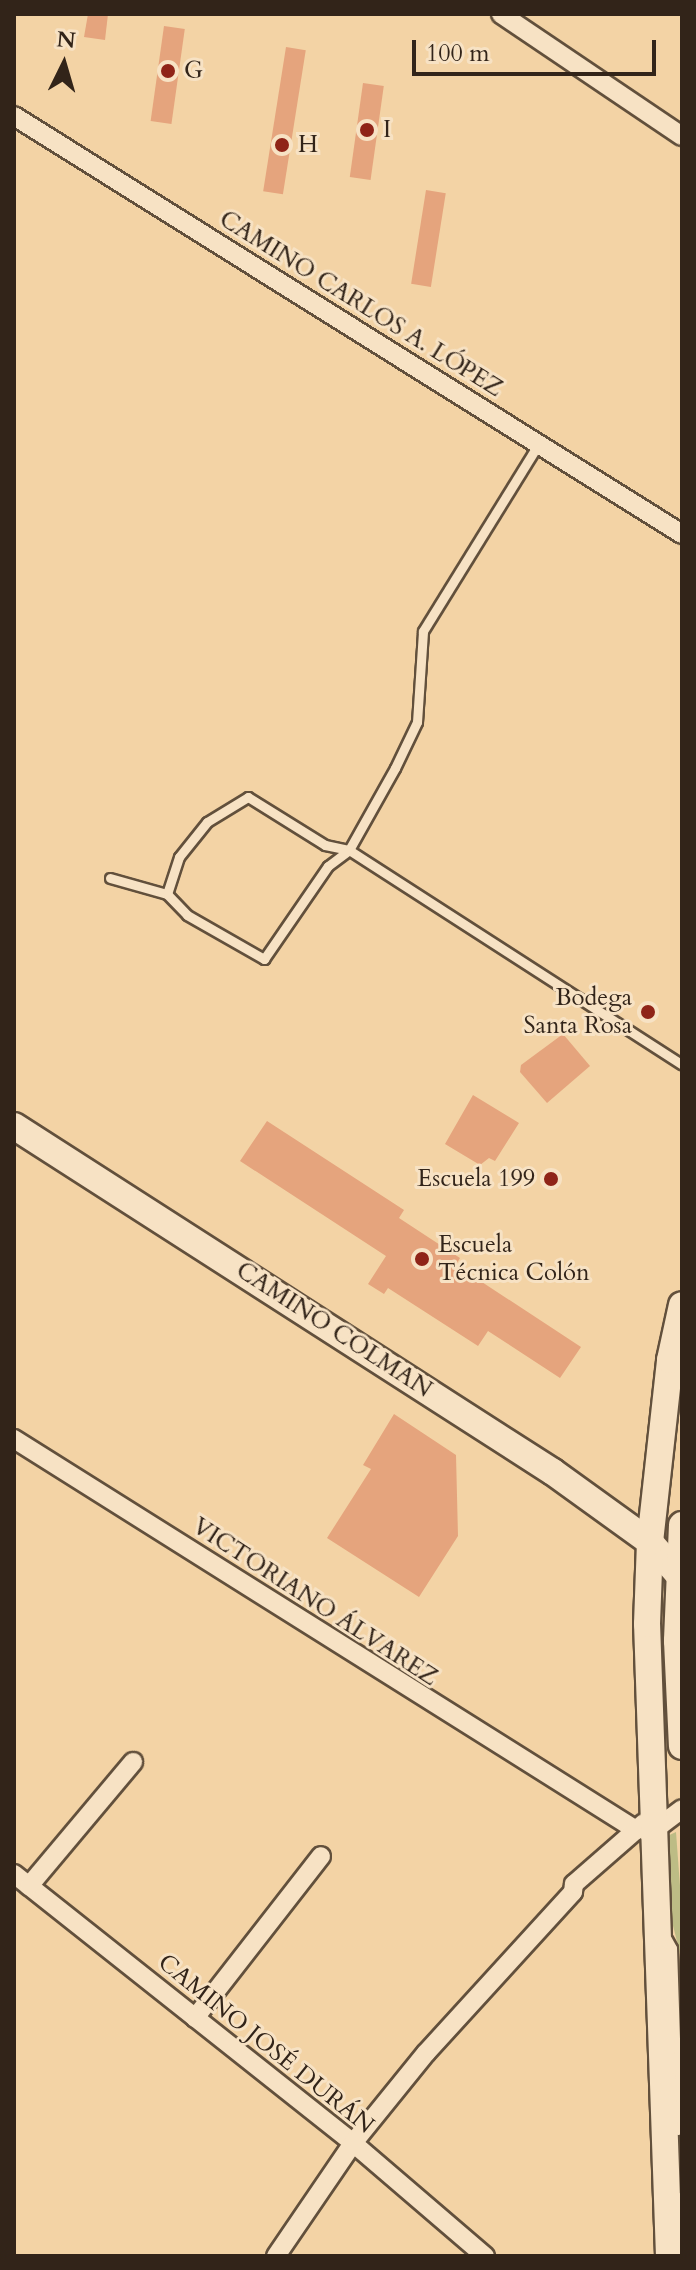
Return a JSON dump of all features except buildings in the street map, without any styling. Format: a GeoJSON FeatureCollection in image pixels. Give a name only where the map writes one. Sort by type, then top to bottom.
{"type":"FeatureCollection","features":[{"type":"Feature","properties":{"kind":"main road","name":"CAMINO COLMAN"},"geometry":{"type":"LineString","coordinates":[[14,1126],[605,1509],[670,1538]]}},
{"type":"Feature","properties":{"kind":"main road"},"geometry":{"type":"LineString","coordinates":[[669,2256],[657,1922],[647,1826],[672,1597],[670,1538],[656,1490],[665,1400],[682,1305]]}},
{"type":"Feature","properties":{"kind":"main road"},"geometry":{"type":"LineString","coordinates":[[665,1400],[676,1433],[666,1708],[682,1757]]}},
{"type":"Feature","properties":{"kind":"main road"},"geometry":{"type":"LineString","coordinates":[[605,1509],[656,1490]]}},
{"type":"Feature","properties":{"kind":"main road"},"geometry":{"type":"LineString","coordinates":[[672,1597],[680,1637],[682,1746]]}},
{"type":"Feature","properties":{"kind":"street"},"geometry":{"type":"LineString","coordinates":[[501,14],[682,136]]}},
{"type":"Feature","properties":{"kind":"street","name":"CAMINO CARLOS A. LÓPEZ"},"geometry":{"type":"LineString","coordinates":[[14,116],[682,534]]}},
{"type":"Feature","properties":{"kind":"street","name":"VICTORIANO ÁLVAREZ"},"geometry":{"type":"LineString","coordinates":[[14,1439],[589,1806],[647,1826]]}},
{"type":"Feature","properties":{"kind":"street"},"geometry":{"type":"LineString","coordinates":[[21,1880],[133,1762]]}},
{"type":"Feature","properties":{"kind":"street","name":"VICTORIANO ÁLVAREZ"},"geometry":{"type":"LineString","coordinates":[[589,1806],[613,1831],[615,1847]]}},
{"type":"Feature","properties":{"kind":"street"},"geometry":{"type":"LineString","coordinates":[[276,2256],[353,2143],[426,2053],[573,1892],[574,1884],[615,1847],[647,1826],[682,1809]]}},
{"type":"Feature","properties":{"kind":"street"},"geometry":{"type":"LineString","coordinates":[[573,1892],[580,1892],[647,1826]]}},
{"type":"Feature","properties":{"kind":"street"},"geometry":{"type":"LineString","coordinates":[[195,2018],[321,1856]]}},
{"type":"Feature","properties":{"kind":"street","name":"CAMINO JOSÉ DURÁN"},"geometry":{"type":"LineString","coordinates":[[21,1880],[353,2143],[485,2256]]}},
{"type":"Feature","properties":{"kind":"lane"},"geometry":{"type":"LineString","coordinates":[[110,878],[167,894],[187,915],[264,959],[328,866],[349,850],[417,722],[423,631],[538,445]]}},
{"type":"Feature","properties":{"kind":"lane"},"geometry":{"type":"LineString","coordinates":[[167,894],[179,857],[207,822],[248,797],[325,845],[349,850],[682,1065]]}},
{"type":"Feature","properties":{"kind":"lane"},"geometry":{"type":"LineString","coordinates":[[657,1922],[672,1948],[682,2239]]}},
{"type":"Feature","properties":{"kind":"shaded area"},"geometry":{"type":"Polygon","coordinates":[[[676,1832],[682,1961],[669,1910],[665,1837],[676,1832]]]}},
{"type":"Feature","properties":{"kind":"place","name":"G"},"geometry":{"type":"Point","coordinates":[168,71]}},
{"type":"Feature","properties":{"kind":"place","name":"I"},"geometry":{"type":"Point","coordinates":[367,130]}},
{"type":"Feature","properties":{"kind":"place","name":"H"},"geometry":{"type":"Point","coordinates":[282,145]}},
{"type":"Feature","properties":{"kind":"place","name":"Bodega Santa Rosa"},"geometry":{"type":"Point","coordinates":[648,1012]}},
{"type":"Feature","properties":{"kind":"place","name":"Escuela 199"},"geometry":{"type":"Point","coordinates":[551,1179]}},
{"type":"Feature","properties":{"kind":"place","name":"Escuela Técnica Colón"},"geometry":{"type":"Point","coordinates":[422,1259]}}]}
